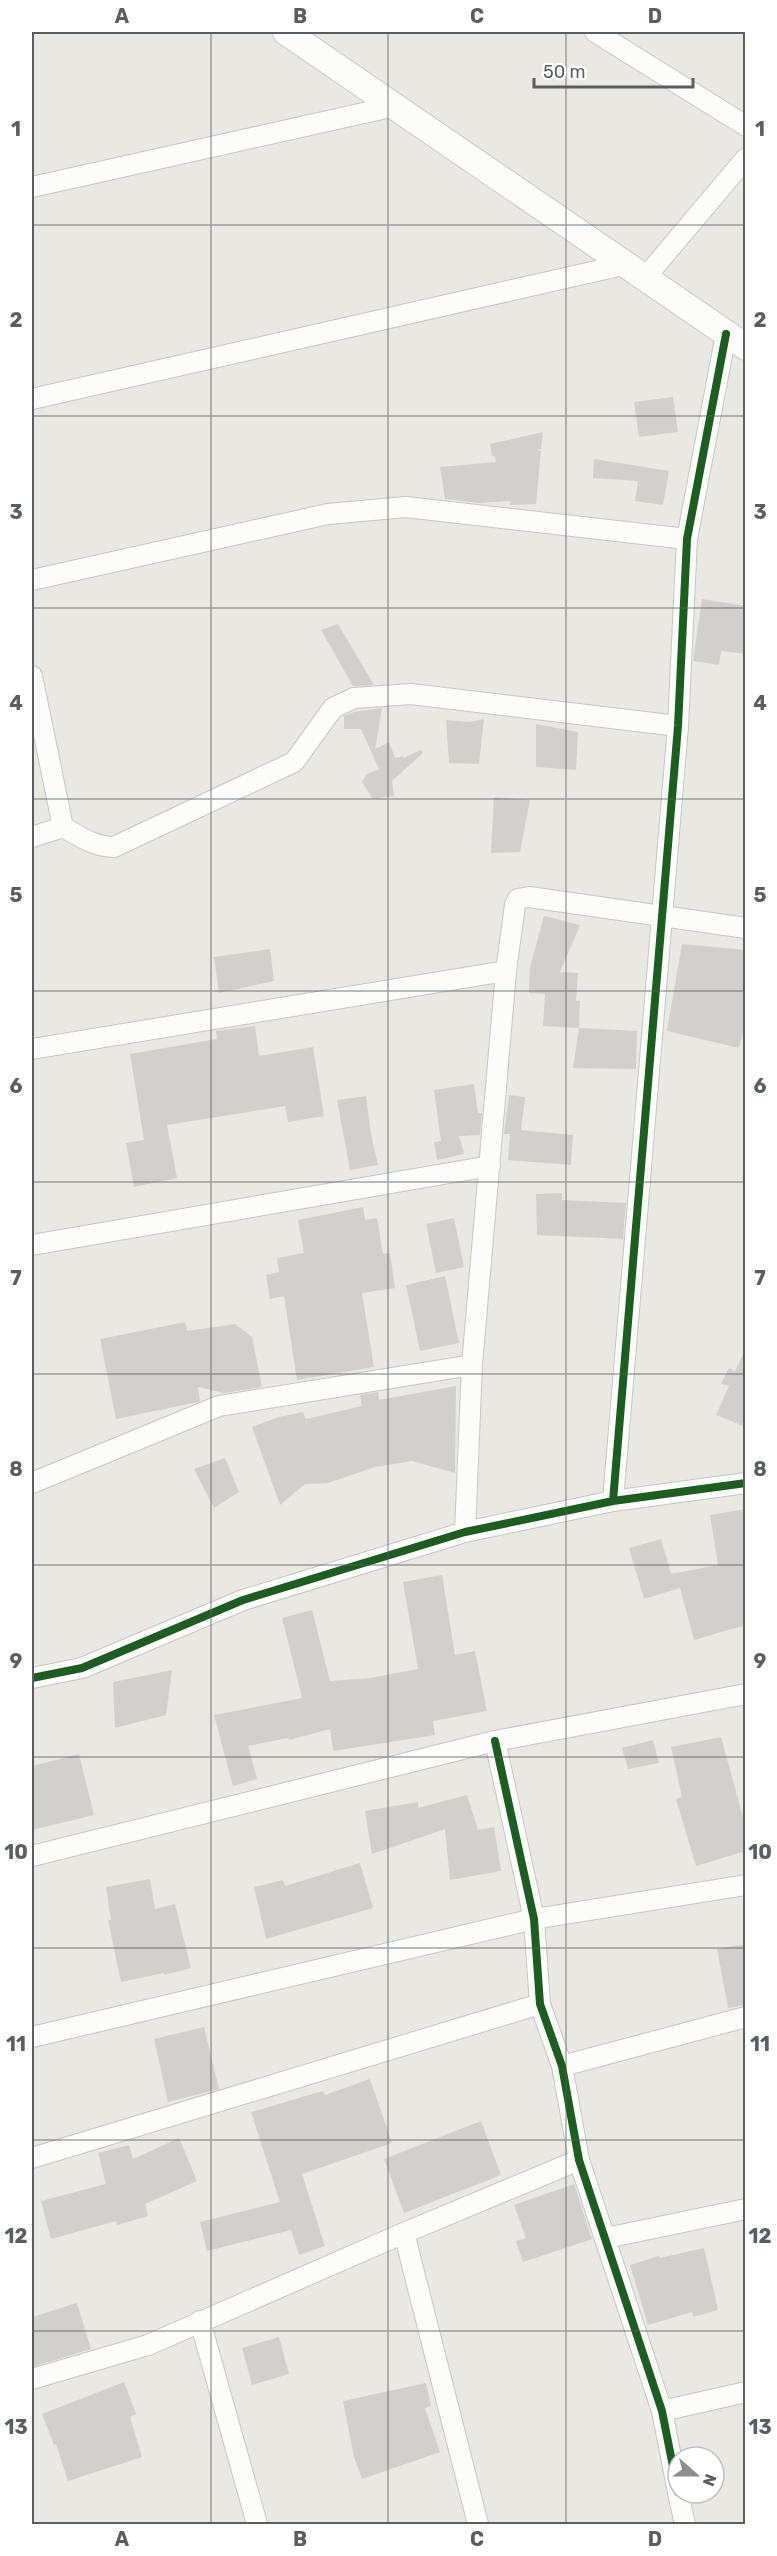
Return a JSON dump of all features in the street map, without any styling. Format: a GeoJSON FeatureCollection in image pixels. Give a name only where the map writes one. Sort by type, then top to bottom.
{"type":"FeatureCollection","features":[{"type":"Feature","properties":{"kind":"street"},"geometry":{"type":"LineString","coordinates":[[286,32],[736,341],[687,539],[678,726],[613,1501]]}},
{"type":"Feature","properties":{"kind":"street"},"geometry":{"type":"LineString","coordinates":[[595,32],[746,126]]}},
{"type":"Feature","properties":{"kind":"street"},"geometry":{"type":"LineString","coordinates":[[32,187],[395,106]]}},
{"type":"Feature","properties":{"kind":"street"},"geometry":{"type":"LineString","coordinates":[[644,279],[746,158]]}},
{"type":"Feature","properties":{"kind":"street"},"geometry":{"type":"LineString","coordinates":[[32,399],[623,265]]}},
{"type":"Feature","properties":{"kind":"street"},"geometry":{"type":"LineString","coordinates":[[32,580],[328,514],[374,508],[406,507],[687,539]]}},
{"type":"Feature","properties":{"kind":"street"},"geometry":{"type":"LineString","coordinates":[[32,676],[63,827],[85,840],[106,847],[114,847],[294,762],[333,708],[354,698],[411,694],[678,726]]}},
{"type":"Feature","properties":{"kind":"street"},"geometry":{"type":"LineString","coordinates":[[32,837],[63,827]]}},
{"type":"Feature","properties":{"kind":"street"},"geometry":{"type":"LineString","coordinates":[[465,1532],[472,1365],[506,971],[513,913],[518,899],[529,897],[662,918],[746,928]]}},
{"type":"Feature","properties":{"kind":"street"},"geometry":{"type":"LineString","coordinates":[[32,1049],[506,971]]}},
{"type":"Feature","properties":{"kind":"street"},"geometry":{"type":"LineString","coordinates":[[32,1245],[490,1166]]}},
{"type":"Feature","properties":{"kind":"street"},"geometry":{"type":"LineString","coordinates":[[32,1483],[219,1406],[472,1365]]}},
{"type":"Feature","properties":{"kind":"street"},"geometry":{"type":"LineString","coordinates":[[32,1678],[82,1668],[243,1600],[465,1532],[613,1501],[746,1483]]}},
{"type":"Feature","properties":{"kind":"street"},"geometry":{"type":"LineString","coordinates":[[32,1856],[495,1741],[746,1694]]}},
{"type":"Feature","properties":{"kind":"street"},"geometry":{"type":"LineString","coordinates":[[495,1741],[534,1919],[540,2004],[562,2066],[579,2160],[662,2411],[669,2445]]}},
{"type":"Feature","properties":{"kind":"street"},"geometry":{"type":"LineString","coordinates":[[32,2037],[534,1919],[746,1885]]}},
{"type":"Feature","properties":{"kind":"street"},"geometry":{"type":"LineString","coordinates":[[32,2158],[540,2004]]}},
{"type":"Feature","properties":{"kind":"street"},"geometry":{"type":"LineString","coordinates":[[562,2066],[746,2017]]}},
{"type":"Feature","properties":{"kind":"street"},"geometry":{"type":"LineString","coordinates":[[32,2379],[148,2345],[404,2233],[579,2160]]}},
{"type":"Feature","properties":{"kind":"street"},"geometry":{"type":"LineString","coordinates":[[606,2238],[746,2210]]}},
{"type":"Feature","properties":{"kind":"street"},"geometry":{"type":"LineString","coordinates":[[404,2233],[478,2524]]}},
{"type":"Feature","properties":{"kind":"street"},"geometry":{"type":"LineString","coordinates":[[200,2321],[257,2524]]}},
{"type":"Feature","properties":{"kind":"street"},"geometry":{"type":"LineString","coordinates":[[662,2411],[746,2392]]}},
{"type":"Feature","properties":{"kind":"street"},"geometry":{"type":"LineString","coordinates":[[681,2505],[685,2524]]}},
{"type":"Feature","properties":{"kind":"building"},"geometry":{"type":"Polygon","coordinates":[[[673,397],[678,432],[639,437],[634,402],[673,397]]]}},
{"type":"Feature","properties":{"kind":"building"},"geometry":{"type":"Polygon","coordinates":[[[543,432],[541,449],[537,450],[541,451],[536,504],[510,505],[511,501],[479,503],[445,499],[440,467],[496,462],[495,456],[492,456],[490,444],[543,432]]]}},
{"type":"Feature","properties":{"kind":"building"},"geometry":{"type":"Polygon","coordinates":[[[594,459],[669,471],[663,505],[635,501],[638,481],[593,478],[594,459]]]}},
{"type":"Feature","properties":{"kind":"building"},"geometry":{"type":"Polygon","coordinates":[[[702,599],[746,606],[746,654],[721,651],[719,665],[693,661],[702,599]]]}},
{"type":"Feature","properties":{"kind":"building"},"geometry":{"type":"Polygon","coordinates":[[[338,624],[374,685],[353,686],[321,630],[338,624]]]}},
{"type":"Feature","properties":{"kind":"building"},"geometry":{"type":"Polygon","coordinates":[[[382,708],[375,749],[389,742],[395,758],[403,756],[403,758],[421,750],[423,753],[392,781],[394,796],[373,799],[362,782],[367,774],[379,769],[361,729],[344,729],[344,716],[354,712],[382,708]]]}},
{"type":"Feature","properties":{"kind":"building"},"geometry":{"type":"Polygon","coordinates":[[[484,719],[479,764],[449,763],[446,720],[470,722],[484,719]]]}},
{"type":"Feature","properties":{"kind":"building"},"geometry":{"type":"Polygon","coordinates":[[[536,724],[578,732],[576,770],[536,767],[536,724]]]}},
{"type":"Feature","properties":{"kind":"building"},"geometry":{"type":"Polygon","coordinates":[[[494,797],[530,800],[520,852],[491,853],[494,797]]]}},
{"type":"Feature","properties":{"kind":"building"},"geometry":{"type":"Polygon","coordinates":[[[544,916],[580,925],[560,972],[578,973],[576,1001],[580,1001],[579,1028],[543,1026],[545,994],[529,993],[530,967],[544,916]]]}},
{"type":"Feature","properties":{"kind":"building"},"geometry":{"type":"Polygon","coordinates":[[[682,944],[746,950],[746,1022],[739,1048],[667,1031],[682,944]]]}},
{"type":"Feature","properties":{"kind":"building"},"geometry":{"type":"Polygon","coordinates":[[[270,949],[274,981],[219,993],[214,957],[270,949]]]}},
{"type":"Feature","properties":{"kind":"building"},"geometry":{"type":"Polygon","coordinates":[[[255,1026],[259,1056],[313,1047],[324,1116],[288,1122],[285,1106],[167,1125],[177,1178],[134,1187],[126,1143],[144,1140],[130,1054],[217,1039],[216,1031],[255,1026]]]}},
{"type":"Feature","properties":{"kind":"building"},"geometry":{"type":"Polygon","coordinates":[[[579,1028],[637,1031],[636,1069],[573,1068],[579,1028]]]}},
{"type":"Feature","properties":{"kind":"building"},"geometry":{"type":"Polygon","coordinates":[[[474,1084],[478,1113],[482,1113],[480,1135],[459,1136],[464,1154],[437,1160],[434,1142],[441,1141],[434,1090],[474,1084]]]}},
{"type":"Feature","properties":{"kind":"building"},"geometry":{"type":"Polygon","coordinates":[[[509,1095],[525,1097],[521,1130],[573,1135],[571,1165],[508,1160],[510,1134],[504,1134],[509,1095]]]}},
{"type":"Feature","properties":{"kind":"building"},"geometry":{"type":"Polygon","coordinates":[[[366,1096],[378,1165],[350,1170],[337,1100],[366,1096]]]}},
{"type":"Feature","properties":{"kind":"building"},"geometry":{"type":"Polygon","coordinates":[[[562,1193],[562,1200],[626,1203],[623,1239],[537,1235],[536,1194],[562,1193]]]}},
{"type":"Feature","properties":{"kind":"building"},"geometry":{"type":"Polygon","coordinates":[[[363,1207],[365,1220],[377,1218],[383,1254],[390,1253],[395,1288],[362,1293],[374,1367],[297,1380],[284,1296],[270,1299],[266,1275],[279,1272],[277,1258],[304,1253],[298,1220],[363,1207]]]}},
{"type":"Feature","properties":{"kind":"building"},"geometry":{"type":"Polygon","coordinates":[[[454,1218],[464,1267],[436,1273],[426,1224],[454,1218]]]}},
{"type":"Feature","properties":{"kind":"building"},"geometry":{"type":"Polygon","coordinates":[[[445,1276],[459,1343],[420,1351],[406,1285],[445,1276]]]}},
{"type":"Feature","properties":{"kind":"building"},"geometry":{"type":"Polygon","coordinates":[[[185,1322],[187,1331],[235,1324],[252,1337],[262,1387],[224,1393],[198,1387],[200,1401],[198,1402],[116,1419],[100,1339],[185,1322]]]}},
{"type":"Feature","properties":{"kind":"building"},"geometry":{"type":"Polygon","coordinates":[[[746,1348],[746,1427],[716,1415],[729,1386],[721,1384],[729,1368],[735,1371],[746,1348]]]}},
{"type":"Feature","properties":{"kind":"building"},"geometry":{"type":"Polygon","coordinates":[[[456,1386],[455,1473],[412,1461],[375,1467],[328,1483],[305,1484],[280,1505],[252,1427],[279,1417],[303,1412],[306,1419],[362,1406],[360,1395],[378,1392],[379,1400],[456,1386]]]}},
{"type":"Feature","properties":{"kind":"building"},"geometry":{"type":"Polygon","coordinates":[[[225,1458],[239,1492],[214,1508],[194,1469],[225,1458]]]}},
{"type":"Feature","properties":{"kind":"building"},"geometry":{"type":"Polygon","coordinates":[[[746,1509],[746,1625],[694,1640],[680,1588],[644,1599],[629,1548],[661,1539],[671,1574],[718,1565],[710,1515],[746,1509]]]}},
{"type":"Feature","properties":{"kind":"building"},"geometry":{"type":"Polygon","coordinates":[[[442,1575],[455,1655],[475,1651],[487,1711],[433,1721],[435,1735],[333,1751],[330,1729],[289,1740],[288,1738],[248,1746],[257,1779],[233,1786],[214,1715],[302,1698],[282,1618],[312,1610],[330,1681],[370,1678],[418,1669],[403,1582],[442,1575]]]}},
{"type":"Feature","properties":{"kind":"building"},"geometry":{"type":"Polygon","coordinates":[[[172,1670],[166,1715],[115,1728],[113,1682],[172,1670]]]}},
{"type":"Feature","properties":{"kind":"building"},"geometry":{"type":"Polygon","coordinates":[[[721,1737],[746,1828],[746,1851],[696,1866],[676,1799],[682,1797],[671,1747],[721,1737]]]}},
{"type":"Feature","properties":{"kind":"building"},"geometry":{"type":"Polygon","coordinates":[[[653,1740],[659,1763],[628,1769],[622,1748],[653,1740]]]}},
{"type":"Feature","properties":{"kind":"building"},"geometry":{"type":"Polygon","coordinates":[[[79,1754],[94,1815],[32,1830],[32,1766],[79,1754]]]}},
{"type":"Feature","properties":{"kind":"building"},"geometry":{"type":"Polygon","coordinates":[[[467,1795],[478,1830],[494,1827],[501,1871],[450,1880],[445,1829],[372,1854],[365,1811],[418,1802],[418,1808],[467,1795]]]}},
{"type":"Feature","properties":{"kind":"building"},"geometry":{"type":"Polygon","coordinates":[[[360,1863],[373,1908],[266,1939],[254,1887],[283,1880],[285,1886],[360,1863]]]}},
{"type":"Feature","properties":{"kind":"building"},"geometry":{"type":"Polygon","coordinates":[[[150,1879],[155,1909],[175,1904],[191,1968],[121,1982],[108,1920],[111,1920],[106,1887],[150,1879]]]}},
{"type":"Feature","properties":{"kind":"building"},"geometry":{"type":"Polygon","coordinates":[[[746,1944],[746,2005],[728,2008],[717,1949],[746,1944]]]}},
{"type":"Feature","properties":{"kind":"building"},"geometry":{"type":"Polygon","coordinates":[[[204,2027],[219,2089],[168,2102],[154,2039],[204,2027]]]}},
{"type":"Feature","properties":{"kind":"building"},"geometry":{"type":"Polygon","coordinates":[[[370,2079],[392,2143],[302,2174],[325,2246],[299,2255],[291,2230],[207,2251],[200,2222],[280,2202],[251,2112],[323,2091],[325,2095],[370,2079]]]}},
{"type":"Feature","properties":{"kind":"building"},"geometry":{"type":"Polygon","coordinates":[[[481,2121],[501,2175],[404,2213],[384,2159],[481,2121]]]}},
{"type":"Feature","properties":{"kind":"building"},"geometry":{"type":"Polygon","coordinates":[[[179,2138],[197,2181],[145,2204],[148,2216],[117,2225],[116,2221],[51,2239],[41,2201],[106,2184],[98,2153],[129,2145],[133,2159],[179,2138]]]}},
{"type":"Feature","properties":{"kind":"building"},"geometry":{"type":"Polygon","coordinates":[[[574,2184],[592,2239],[523,2262],[516,2241],[526,2238],[514,2205],[574,2184]]]}},
{"type":"Feature","properties":{"kind":"building"},"geometry":{"type":"Polygon","coordinates":[[[704,2248],[718,2310],[693,2317],[692,2312],[648,2325],[630,2265],[659,2256],[660,2258],[704,2248]]]}},
{"type":"Feature","properties":{"kind":"building"},"geometry":{"type":"Polygon","coordinates":[[[77,2303],[91,2349],[32,2367],[32,2317],[77,2303]]]}},
{"type":"Feature","properties":{"kind":"building"},"geometry":{"type":"Polygon","coordinates":[[[279,2337],[289,2374],[252,2385],[242,2348],[279,2337]]]}},
{"type":"Feature","properties":{"kind":"building"},"geometry":{"type":"Polygon","coordinates":[[[124,2382],[136,2414],[130,2417],[142,2457],[68,2481],[56,2444],[54,2445],[42,2414],[124,2382]]]}},
{"type":"Feature","properties":{"kind":"building"},"geometry":{"type":"Polygon","coordinates":[[[426,2383],[431,2406],[425,2408],[440,2452],[362,2479],[354,2457],[343,2401],[426,2383]]]}},
{"type":"Feature","properties":{"kind":"cycle path"},"geometry":{"type":"LineString","coordinates":[[613,1501],[678,726],[687,539],[726,334]]}},
{"type":"Feature","properties":{"kind":"cycle path"},"geometry":{"type":"LineString","coordinates":[[32,1678],[82,1668],[243,1600],[465,1532],[613,1501],[746,1483]]}},
{"type":"Feature","properties":{"kind":"cycle path"},"geometry":{"type":"LineString","coordinates":[[495,1741],[534,1919],[540,2004],[562,2066],[579,2160],[662,2411],[669,2445]]}}]}
